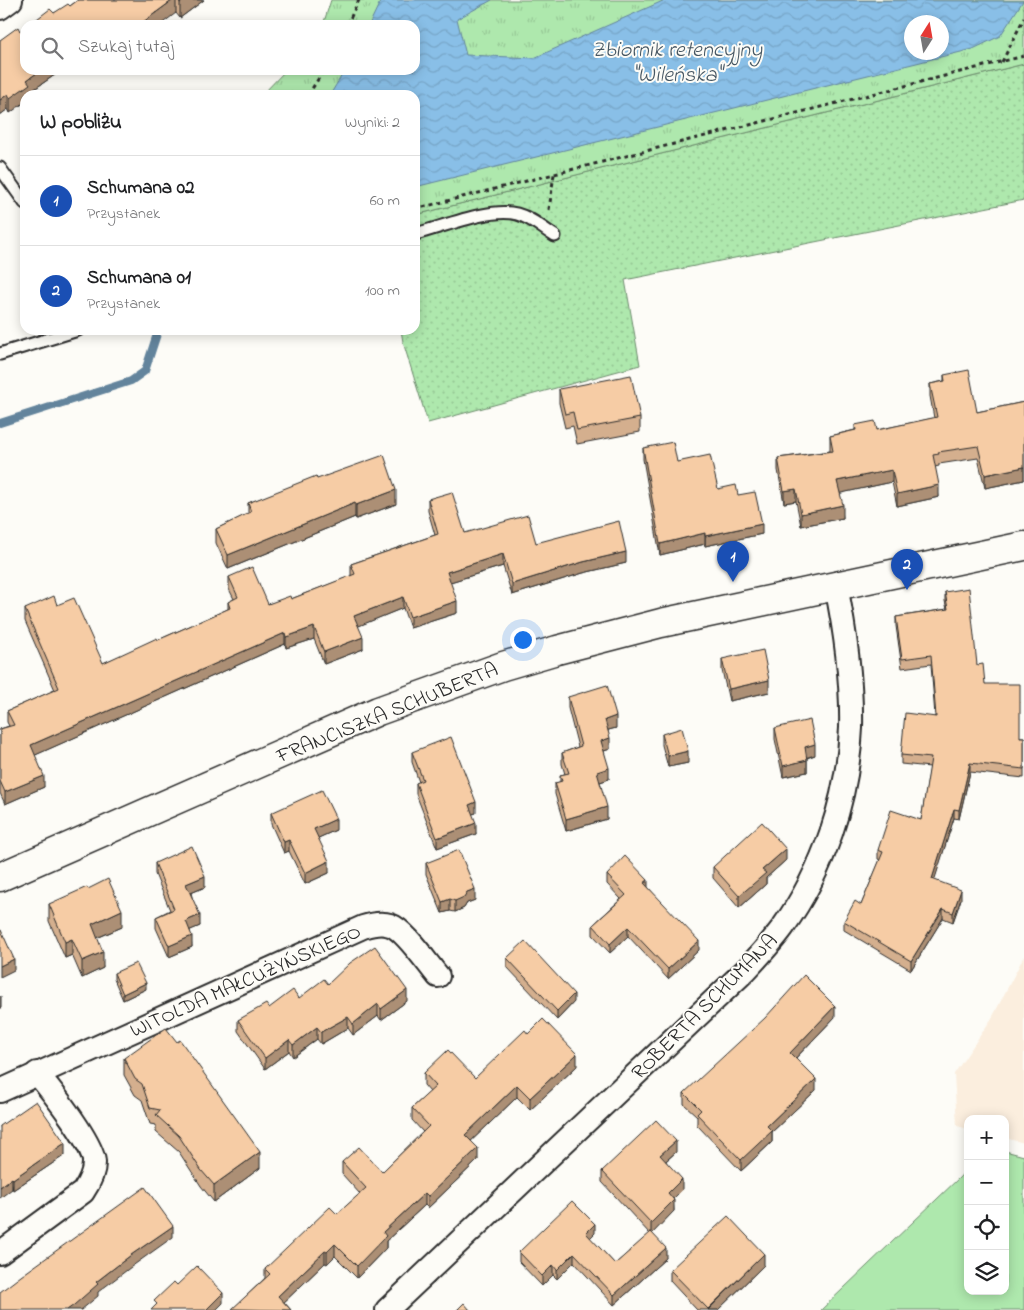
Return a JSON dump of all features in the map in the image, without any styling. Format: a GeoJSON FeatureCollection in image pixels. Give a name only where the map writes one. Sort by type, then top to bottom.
{"type":"FeatureCollection","features":[{"type":"Feature","properties":{"kind":"main road","name":"FRANCISZKA SCHUBERTA"},"geometry":{"type":"LineString","coordinates":[[0,877],[378,711],[456,682],[557,650],[661,623],[1024,546]]}},
{"type":"Feature","properties":{"kind":"street"},"geometry":{"type":"LineString","coordinates":[[0,8],[11,0]]}},
{"type":"Feature","properties":{"kind":"street","name":"ROBERTA SCHUMANA"},"geometry":{"type":"LineString","coordinates":[[387,1310],[746,970],[767,948],[792,913],[814,873],[825,848],[836,816],[849,753],[851,727],[849,695],[844,636],[836,586]]}},
{"type":"Feature","properties":{"kind":"street","name":"WITOLDA MAŁCUŻYŃSKIEGO"},"geometry":{"type":"LineString","coordinates":[[0,1091],[37,1072],[363,926],[379,923],[391,925],[400,930],[438,976]]}},
{"type":"Feature","properties":{"kind":"street"},"geometry":{"type":"LineString","coordinates":[[0,1253],[83,1192],[92,1178],[94,1162],[88,1143],[37,1072]]}},
{"type":"Feature","properties":{"kind":"lane"},"geometry":{"type":"LineString","coordinates":[[0,168],[20,196]]}},
{"type":"Feature","properties":{"kind":"lane"},"geometry":{"type":"LineString","coordinates":[[420,233],[501,212],[518,214],[553,234]]}},
{"type":"Feature","properties":{"kind":"lane"},"geometry":{"type":"LineString","coordinates":[[0,354],[62,335]]}},
{"type":"Feature","properties":{"kind":"path"},"geometry":{"type":"LineString","coordinates":[[349,20],[359,0]]}},
{"type":"Feature","properties":{"kind":"path"},"geometry":{"type":"LineString","coordinates":[[1002,62],[1024,18]]}},
{"type":"Feature","properties":{"kind":"path"},"geometry":{"type":"LineString","coordinates":[[420,208],[1024,56]]}},
{"type":"Feature","properties":{"kind":"path"},"geometry":{"type":"LineString","coordinates":[[311,90],[321,75]]}},
{"type":"Feature","properties":{"kind":"path"},"geometry":{"type":"LineString","coordinates":[[553,234],[549,212],[554,174]]}},
{"type":"Feature","properties":{"kind":"shaded area"},"geometry":{"type":"Polygon","coordinates":[[[1024,956],[1024,1143],[1009,1139],[1009,1115],[964,1115],[964,1128],[957,1126],[954,1074],[992,1018],[1024,956]]]}},
{"type":"Feature","properties":{"kind":"green space","name":"Zbiornik retencyjny \"Wileńska\""},"geometry":{"type":"Polygon","coordinates":[[[331,0],[1024,0],[1024,64],[420,214],[420,90],[267,90],[281,75],[420,75],[420,20],[325,20],[331,0]]]}},
{"type":"Feature","properties":{"kind":"green space"},"geometry":{"type":"Polygon","coordinates":[[[1024,64],[1024,200],[625,280],[640,365],[428,423],[402,335],[420,335],[420,214],[1024,64]]]}},
{"type":"Feature","properties":{"kind":"green space"},"geometry":{"type":"Polygon","coordinates":[[[1009,1152],[1024,1156],[1024,1310],[821,1310],[964,1172],[964,1295],[1009,1295],[1009,1152]]]}},
{"type":"Feature","properties":{"kind":"water","name":"Zbiornik retencyjny \"Wileńska\""},"geometry":{"type":"Polygon","coordinates":[[[381,0],[492,0],[457,19],[466,55],[534,58],[665,0],[1023,1],[1000,36],[973,49],[949,55],[949,15],[904,15],[904,60],[929,60],[420,186],[420,90],[333,90],[342,75],[420,75],[420,20],[371,20],[381,0]]]}},
{"type":"Feature","properties":{"kind":"building"},"geometry":{"type":"Polygon","coordinates":[[[78,0],[173,0],[146,20],[36,20],[50,9],[54,13],[68,4],[70,6],[78,0]]]}},
{"type":"Feature","properties":{"kind":"building"},"geometry":{"type":"Polygon","coordinates":[[[18,27],[20,31],[20,75],[34,75],[27,80],[30,84],[10,98],[8,94],[0,100],[0,40],[18,27]]]}},
{"type":"Feature","properties":{"kind":"building"},"geometry":{"type":"Polygon","coordinates":[[[969,370],[977,412],[1024,402],[1024,467],[985,475],[978,446],[938,452],[939,454],[933,455],[939,485],[897,494],[892,470],[837,481],[843,505],[801,514],[796,489],[784,491],[778,458],[833,451],[830,436],[856,430],[855,425],[875,421],[877,430],[937,417],[930,384],[945,381],[944,375],[969,370]]]}},
{"type":"Feature","properties":{"kind":"building"},"geometry":{"type":"Polygon","coordinates":[[[631,375],[640,418],[577,430],[573,412],[565,414],[559,389],[631,375]]]}},
{"type":"Feature","properties":{"kind":"building"},"geometry":{"type":"Polygon","coordinates":[[[673,442],[677,462],[710,455],[718,489],[736,485],[738,495],[755,492],[762,524],[705,536],[705,533],[660,544],[643,448],[673,442]]]}},
{"type":"Feature","properties":{"kind":"building"},"geometry":{"type":"Polygon","coordinates":[[[384,455],[396,490],[356,505],[355,503],[228,555],[216,529],[251,512],[248,503],[316,476],[317,479],[384,455]]]}},
{"type":"Feature","properties":{"kind":"building"},"geometry":{"type":"Polygon","coordinates":[[[452,492],[465,533],[528,515],[536,543],[619,521],[626,552],[583,562],[512,584],[503,554],[447,572],[457,601],[410,617],[403,597],[354,616],[363,637],[324,652],[314,627],[286,637],[285,633],[31,745],[44,776],[5,792],[0,781],[0,729],[14,725],[7,711],[59,688],[25,609],[54,596],[57,605],[74,598],[103,663],[230,608],[228,602],[238,597],[229,577],[252,567],[268,604],[290,596],[291,599],[355,574],[351,564],[438,534],[428,499],[452,492]]]}},
{"type":"Feature","properties":{"kind":"building"},"geometry":{"type":"Polygon","coordinates":[[[969,588],[977,665],[983,664],[985,684],[1020,684],[1020,737],[1024,737],[1024,769],[970,763],[959,810],[954,809],[932,879],[961,890],[953,913],[943,909],[911,961],[844,921],[855,901],[861,905],[883,852],[878,850],[891,810],[921,820],[931,758],[901,755],[905,713],[936,717],[931,655],[902,659],[896,617],[948,609],[945,592],[969,588]]]}},
{"type":"Feature","properties":{"kind":"building"},"geometry":{"type":"Polygon","coordinates":[[[763,650],[769,680],[729,689],[722,659],[763,650]]]}},
{"type":"Feature","properties":{"kind":"building"},"geometry":{"type":"Polygon","coordinates":[[[607,685],[616,716],[605,720],[610,738],[601,741],[609,768],[597,772],[607,807],[566,819],[555,783],[562,781],[560,775],[569,773],[562,753],[581,746],[568,697],[607,685]]]}},
{"type":"Feature","properties":{"kind":"building"},"geometry":{"type":"Polygon","coordinates":[[[810,720],[815,744],[805,747],[807,760],[783,766],[775,728],[810,720]]]}},
{"type":"Feature","properties":{"kind":"building"},"geometry":{"type":"Polygon","coordinates":[[[682,728],[688,751],[668,756],[662,734],[682,728]]]}},
{"type":"Feature","properties":{"kind":"building"},"geometry":{"type":"Polygon","coordinates":[[[451,737],[476,802],[469,805],[476,823],[437,838],[416,783],[423,780],[412,752],[451,737]]]}},
{"type":"Feature","properties":{"kind":"building"},"geometry":{"type":"Polygon","coordinates":[[[322,790],[336,819],[314,829],[329,861],[305,873],[289,840],[284,842],[271,813],[322,790]]]}},
{"type":"Feature","properties":{"kind":"building"},"geometry":{"type":"Polygon","coordinates":[[[762,822],[786,849],[762,870],[766,873],[739,896],[713,867],[762,822]]]}},
{"type":"Feature","properties":{"kind":"building"},"geometry":{"type":"Polygon","coordinates":[[[192,846],[205,876],[186,884],[200,915],[186,921],[192,936],[169,946],[156,917],[174,909],[155,863],[192,846]]]}},
{"type":"Feature","properties":{"kind":"building"},"geometry":{"type":"Polygon","coordinates":[[[459,850],[475,889],[467,892],[464,897],[455,901],[450,899],[442,902],[426,863],[459,850]]]}},
{"type":"Feature","properties":{"kind":"building"},"geometry":{"type":"Polygon","coordinates":[[[625,856],[648,880],[644,883],[699,941],[668,969],[628,927],[610,944],[593,925],[626,895],[607,875],[625,856]]]}},
{"type":"Feature","properties":{"kind":"building"},"geometry":{"type":"Polygon","coordinates":[[[108,879],[122,910],[92,924],[103,952],[82,961],[72,939],[65,942],[49,904],[108,879]]]}},
{"type":"Feature","properties":{"kind":"building"},"geometry":{"type":"Polygon","coordinates":[[[0,930],[14,959],[0,966],[0,930]]]}},
{"type":"Feature","properties":{"kind":"building"},"geometry":{"type":"Polygon","coordinates":[[[525,941],[574,994],[557,1011],[507,958],[525,941]]]}},
{"type":"Feature","properties":{"kind":"building"},"geometry":{"type":"Polygon","coordinates":[[[375,946],[407,990],[381,1009],[378,1004],[353,1024],[348,1017],[321,1032],[317,1027],[293,1045],[289,1040],[265,1058],[238,1020],[266,1004],[269,1008],[293,990],[299,998],[324,979],[328,984],[350,963],[375,946]]]}},
{"type":"Feature","properties":{"kind":"building"},"geometry":{"type":"Polygon","coordinates":[[[136,963],[146,983],[123,994],[114,973],[136,963]]]}},
{"type":"Feature","properties":{"kind":"building"},"geometry":{"type":"Polygon","coordinates":[[[804,975],[835,1006],[790,1053],[816,1079],[767,1126],[772,1131],[741,1160],[697,1114],[701,1110],[684,1093],[765,1018],[804,975]]]}},
{"type":"Feature","properties":{"kind":"building"},"geometry":{"type":"Polygon","coordinates":[[[543,1019],[577,1054],[530,1098],[517,1085],[465,1135],[478,1148],[428,1196],[425,1193],[383,1232],[386,1236],[357,1266],[335,1244],[327,1252],[325,1251],[278,1296],[291,1310],[232,1309],[270,1274],[265,1269],[330,1207],[337,1214],[366,1188],[342,1162],[359,1147],[382,1172],[429,1126],[412,1108],[436,1086],[424,1073],[448,1050],[475,1078],[525,1030],[528,1034],[543,1019]]]}},
{"type":"Feature","properties":{"kind":"building"},"geometry":{"type":"Polygon","coordinates":[[[166,1028],[177,1042],[180,1040],[260,1152],[214,1185],[201,1170],[179,1136],[156,1115],[160,1110],[150,1108],[142,1084],[135,1079],[124,1058],[166,1028]]]}},
{"type":"Feature","properties":{"kind":"building"},"geometry":{"type":"Polygon","coordinates":[[[36,1101],[65,1143],[0,1187],[0,1126],[36,1101]]]}},
{"type":"Feature","properties":{"kind":"building"},"geometry":{"type":"Polygon","coordinates":[[[656,1120],[676,1141],[660,1155],[682,1179],[668,1193],[674,1200],[651,1223],[602,1171],[656,1120]]]}},
{"type":"Feature","properties":{"kind":"building"},"geometry":{"type":"Polygon","coordinates":[[[145,1187],[173,1226],[96,1282],[98,1284],[67,1310],[0,1310],[0,1292],[145,1187]]]}},
{"type":"Feature","properties":{"kind":"building"},"geometry":{"type":"Polygon","coordinates":[[[572,1201],[595,1224],[586,1233],[615,1264],[651,1232],[666,1248],[614,1295],[574,1253],[557,1270],[553,1265],[542,1276],[519,1252],[572,1201]]]}},
{"type":"Feature","properties":{"kind":"building"},"geometry":{"type":"Polygon","coordinates":[[[728,1216],[764,1254],[708,1309],[670,1270],[728,1216]]]}},
{"type":"Feature","properties":{"kind":"building"},"geometry":{"type":"Polygon","coordinates":[[[197,1266],[223,1293],[206,1310],[151,1310],[157,1304],[154,1301],[174,1282],[177,1285],[197,1266]]]}},
{"type":"Feature","properties":{"kind":"building"},"geometry":{"type":"Polygon","coordinates":[[[464,1303],[470,1310],[457,1310],[464,1303]]]}},
{"type":"Feature","properties":{"kind":"waterway"},"geometry":{"type":"LineString","coordinates":[[0,423],[131,381],[145,371],[157,335]]}},
{"type":"Feature","properties":{"kind":"place","name":"Schumana 02"},"geometry":{"type":"Point","coordinates":[733,582]}},
{"type":"Feature","properties":{"kind":"place","name":"Schumana 01"},"geometry":{"type":"Point","coordinates":[907,590]}}]}
